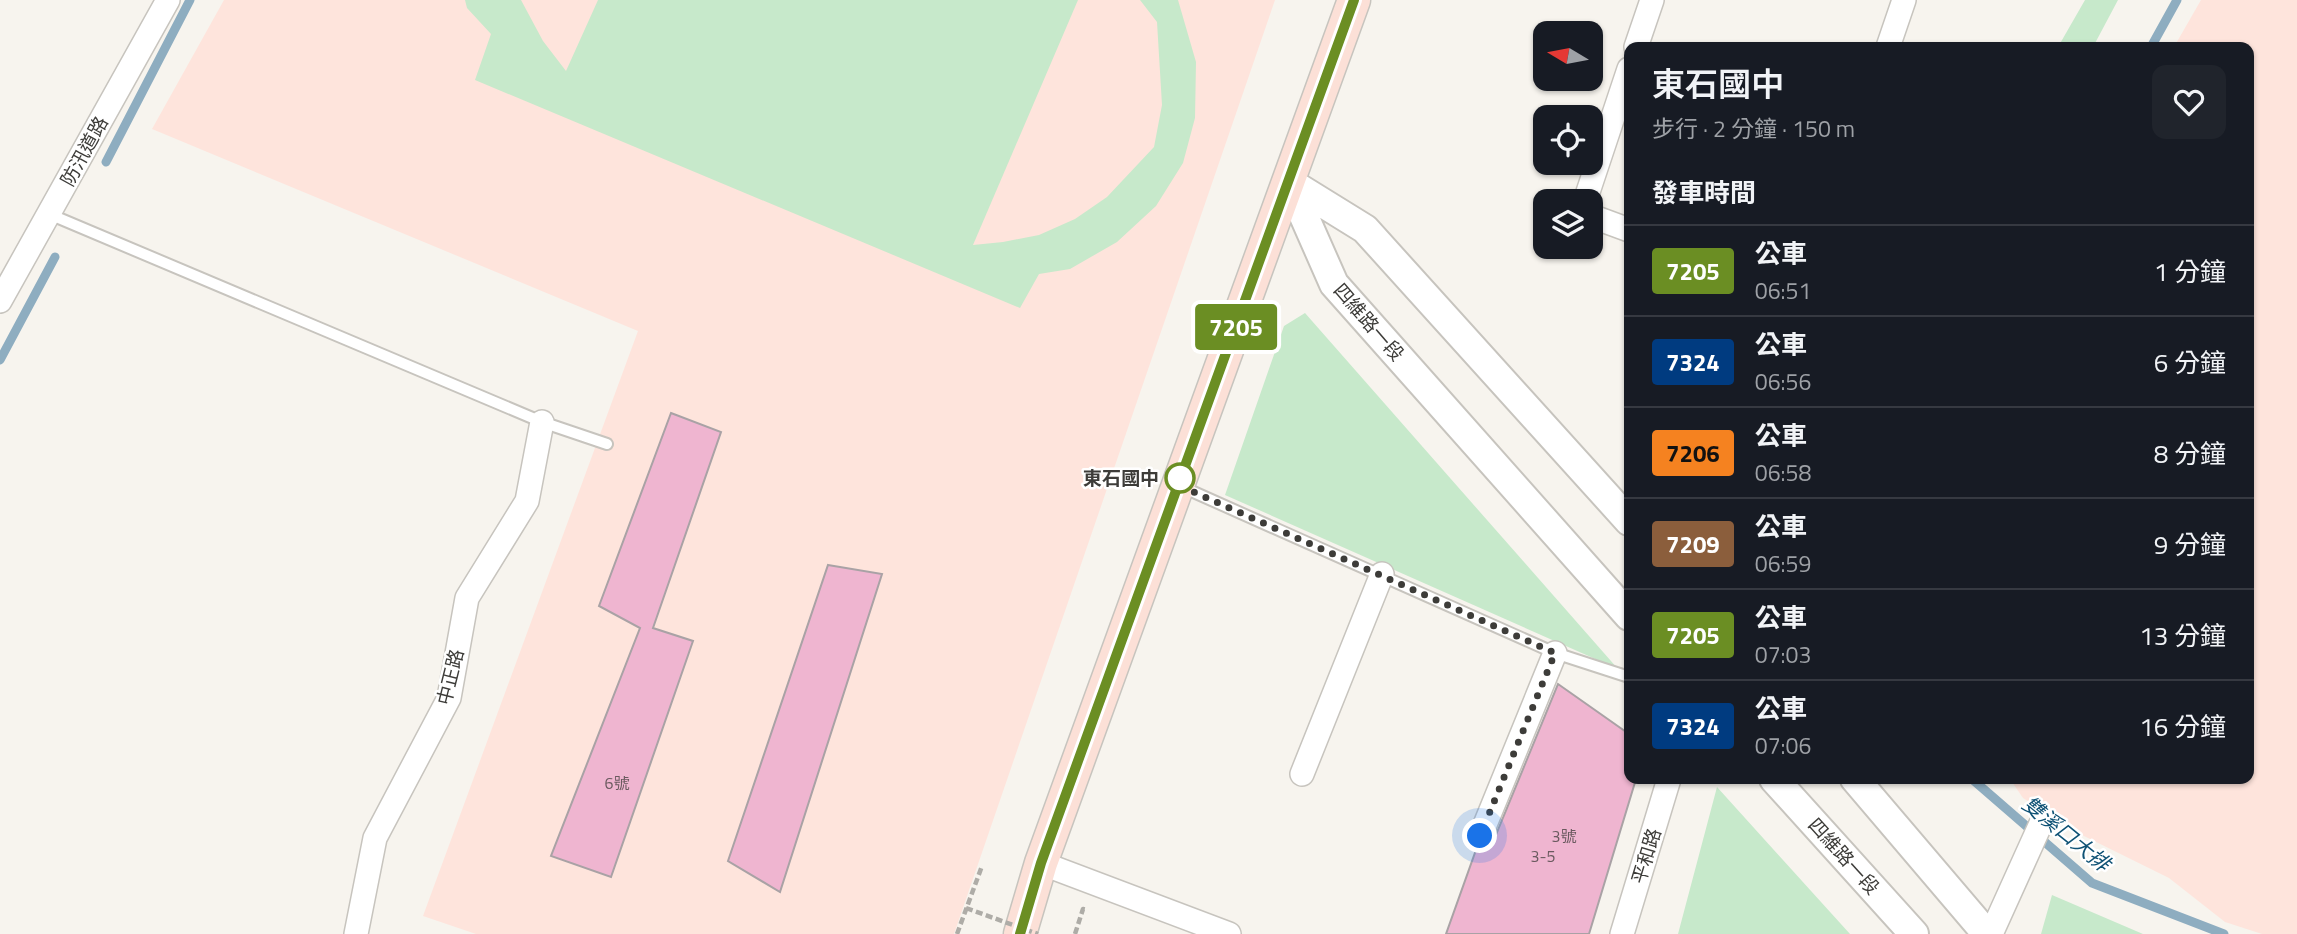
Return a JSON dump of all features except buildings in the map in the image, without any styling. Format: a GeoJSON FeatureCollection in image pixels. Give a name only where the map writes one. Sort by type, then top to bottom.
{"type":"FeatureCollection","features":[{"type":"Feature","properties":{"kind":"main road"},"geometry":{"type":"LineString","coordinates":[[1020,934],[1041,863],[1354,0]]}},
{"type":"Feature","properties":{"kind":"street","name":"防汛道路"},"geometry":{"type":"LineString","coordinates":[[0,301],[168,0]]}},
{"type":"Feature","properties":{"kind":"street"},"geometry":{"type":"LineString","coordinates":[[1638,42],[1652,0]]}},
{"type":"Feature","properties":{"kind":"street"},"geometry":{"type":"LineString","coordinates":[[1890,42],[1904,0]]}},
{"type":"Feature","properties":{"kind":"street"},"geometry":{"type":"LineString","coordinates":[[1589,189],[1624,84]]}},
{"type":"Feature","properties":{"kind":"street"},"geometry":{"type":"LineString","coordinates":[[1289,183],[1364,229],[1624,515]]}},
{"type":"Feature","properties":{"kind":"street","name":"四維路一段"},"geometry":{"type":"LineString","coordinates":[[1289,183],[1334,284],[1624,610]]}},
{"type":"Feature","properties":{"kind":"street"},"geometry":{"type":"LineString","coordinates":[[1603,220],[1624,228]]}},
{"type":"Feature","properties":{"kind":"street","name":"中正路"},"geometry":{"type":"LineString","coordinates":[[356,934],[376,838],[449,698],[467,598],[527,501],[542,422]]}},
{"type":"Feature","properties":{"kind":"street"},"geometry":{"type":"LineString","coordinates":[[1302,774],[1381,574]]}},
{"type":"Feature","properties":{"kind":"street"},"geometry":{"type":"LineString","coordinates":[[1480,836],[1555,653]]}},
{"type":"Feature","properties":{"kind":"street","name":"平和路"},"geometry":{"type":"LineString","coordinates":[[1622,934],[1667,784]]}},
{"type":"Feature","properties":{"kind":"street","name":"四維路一段"},"geometry":{"type":"LineString","coordinates":[[1779,784],[1914,934]]}},
{"type":"Feature","properties":{"kind":"street"},"geometry":{"type":"LineString","coordinates":[[1859,784],[1989,934],[2043,819]]}},
{"type":"Feature","properties":{"kind":"street"},"geometry":{"type":"LineString","coordinates":[[1041,863],[1229,934]]}},
{"type":"Feature","properties":{"kind":"lane"},"geometry":{"type":"LineString","coordinates":[[49,214],[542,422],[607,444]]}},
{"type":"Feature","properties":{"kind":"lane"},"geometry":{"type":"LineString","coordinates":[[1178,485],[1555,653],[1624,675]]}},
{"type":"Feature","properties":{"kind":"path"},"geometry":{"type":"LineString","coordinates":[[957,934],[982,866]]}},
{"type":"Feature","properties":{"kind":"path"},"geometry":{"type":"LineString","coordinates":[[966,908],[1038,934]]}},
{"type":"Feature","properties":{"kind":"path"},"geometry":{"type":"LineString","coordinates":[[1075,934],[1083,909]]}},
{"type":"Feature","properties":{"kind":"shaded area","name":"東石國中"},"geometry":{"type":"Polygon","coordinates":[[[224,0],[1275,0],[954,934],[476,934],[423,916],[638,331],[152,129],[224,0]]]}},
{"type":"Feature","properties":{"kind":"shaded area"},"geometry":{"type":"Polygon","coordinates":[[[2201,0],[2297,0],[2297,934],[2262,934],[2225,922],[2169,878],[2082,835],[2023,798],[2013,784],[2254,784],[2254,42],[2177,42],[2201,0]]]}},
{"type":"Feature","properties":{"kind":"green space"},"geometry":{"type":"Polygon","coordinates":[[[465,0],[521,0],[543,41],[566,71],[598,0],[1078,0],[973,245],[1039,235],[1075,219],[1107,197],[1154,147],[1162,105],[1157,22],[1140,0],[1178,0],[1196,62],[1195,118],[1183,163],[1156,206],[1117,242],[1070,269],[1039,274],[1020,308],[475,80],[491,34],[467,8],[465,0]]]}},
{"type":"Feature","properties":{"kind":"green space"},"geometry":{"type":"Polygon","coordinates":[[[2085,0],[2118,0],[2096,42],[2061,42],[2085,0]]]}},
{"type":"Feature","properties":{"kind":"green space"},"geometry":{"type":"Polygon","coordinates":[[[1305,313],[1618,669],[1225,495],[1284,326],[1305,313]]]}},
{"type":"Feature","properties":{"kind":"green space"},"geometry":{"type":"Polygon","coordinates":[[[1717,787],[1850,934],[1678,934],[1717,787]]]}},
{"type":"Feature","properties":{"kind":"green space"},"geometry":{"type":"Polygon","coordinates":[[[2052,895],[2143,934],[2041,934],[2052,895]]]}},
{"type":"Feature","properties":{"kind":"waterway"},"geometry":{"type":"LineString","coordinates":[[106,162],[190,0]]}},
{"type":"Feature","properties":{"kind":"waterway","name":"雙溪口大排"},"geometry":{"type":"LineString","coordinates":[[2154,42],[2177,0]]}},
{"type":"Feature","properties":{"kind":"waterway"},"geometry":{"type":"LineString","coordinates":[[0,360],[55,257]]}},
{"type":"Feature","properties":{"kind":"waterway","name":"雙溪口大排"},"geometry":{"type":"LineString","coordinates":[[1978,784],[2092,883],[2224,934]]}},
{"type":"Feature","properties":{"kind":"bus line","name":"7205"},"geometry":{"type":"LineString","coordinates":[[1020,934],[1041,863],[1354,0]]}},
{"type":"Feature","properties":{"kind":"place","name":"東石國中"},"geometry":{"type":"Point","coordinates":[1180,478]}},
{"type":"Feature","properties":{"kind":"route"},"geometry":{"type":"LineString","coordinates":[[1180,478],[1178,485],[1555,653],[1480,836]]}}]}
